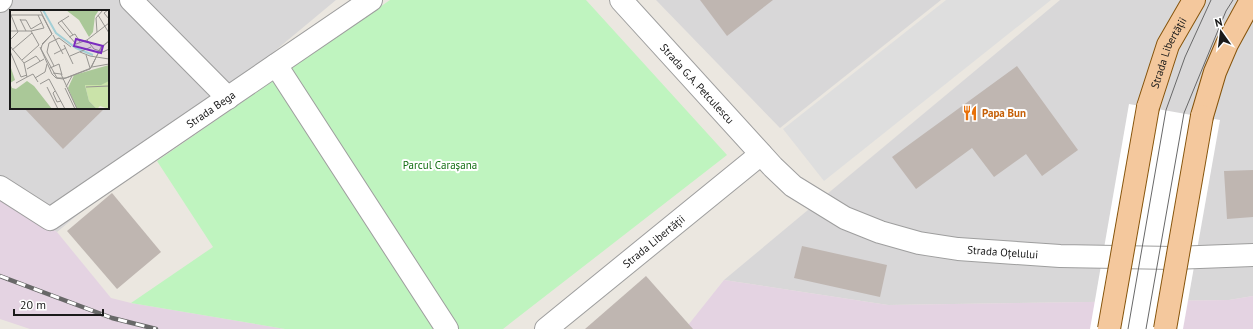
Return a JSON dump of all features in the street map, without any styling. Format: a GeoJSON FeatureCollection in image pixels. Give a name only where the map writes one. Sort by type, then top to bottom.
{"type":"FeatureCollection","features":[{"type":"Feature","properties":{"kind":"main road","name":"Strada Libertății"},"geometry":{"type":"LineString","coordinates":[[1109,329],[1148,107],[1168,45],[1194,0]]}},
{"type":"Feature","properties":{"kind":"main road"},"geometry":{"type":"LineString","coordinates":[[1165,329],[1202,116],[1215,72],[1227,44],[1251,0]]}},
{"type":"Feature","properties":{"kind":"street"},"geometry":{"type":"LineString","coordinates":[[131,0],[228,98]]}},
{"type":"Feature","properties":{"kind":"street","name":"Strada Bega"},"geometry":{"type":"LineString","coordinates":[[0,187],[50,219],[371,0]]}},
{"type":"Feature","properties":{"kind":"street","name":"Strada G.A. Petculescu"},"geometry":{"type":"LineString","coordinates":[[620,0],[767,160]]}},
{"type":"Feature","properties":{"kind":"street"},"geometry":{"type":"LineString","coordinates":[[276,65],[447,329]]}},
{"type":"Feature","properties":{"kind":"street","name":"Strada Oțelului"},"geometry":{"type":"LineString","coordinates":[[767,160],[793,186],[845,218],[880,232],[919,242],[958,249],[1060,256],[1173,258],[1253,255]]}},
{"type":"Feature","properties":{"kind":"street","name":"Strada Libertății"},"geometry":{"type":"LineString","coordinates":[[546,329],[767,160]]}},
{"type":"Feature","properties":{"kind":"shaded area"},"geometry":{"type":"Polygon","coordinates":[[[0,0],[336,0],[57,232],[0,196],[0,0]]]}},
{"type":"Feature","properties":{"kind":"shaded area"},"geometry":{"type":"Polygon","coordinates":[[[656,0],[941,0],[780,128],[656,0]]]}},
{"type":"Feature","properties":{"kind":"shaded area"},"geometry":{"type":"Polygon","coordinates":[[[946,0],[1051,0],[824,181],[783,129],[946,0]]]}},
{"type":"Feature","properties":{"kind":"shaded area"},"geometry":{"type":"Polygon","coordinates":[[[1060,0],[1253,0],[1253,296],[1229,300],[888,305],[724,280],[1060,0]]]}},
{"type":"Feature","properties":{"kind":"shaded area"},"geometry":{"type":"Polygon","coordinates":[[[0,196],[57,232],[111,298],[131,303],[285,329],[30,329],[0,319],[0,196]]]}},
{"type":"Feature","properties":{"kind":"shaded area"},"geometry":{"type":"Polygon","coordinates":[[[724,280],[888,305],[1229,300],[1253,296],[1253,329],[685,329],[724,280]]]}},
{"type":"Feature","properties":{"kind":"green space","name":"Parcul Carașana"},"geometry":{"type":"Polygon","coordinates":[[[390,0],[586,0],[727,155],[503,329],[285,329],[131,303],[213,247],[157,161],[390,0]]]}},
{"type":"Feature","properties":{"kind":"pier"},"geometry":{"type":"Polygon","coordinates":[[[1129,104],[1220,120],[1183,329],[1090,329],[1129,104]]]}},
{"type":"Feature","properties":{"kind":"building"},"geometry":{"type":"Polygon","coordinates":[[[700,0],[773,0],[727,36],[700,0]]]}},
{"type":"Feature","properties":{"kind":"building"},"geometry":{"type":"Polygon","coordinates":[[[1017,66],[1078,150],[1042,176],[1026,154],[994,177],[972,148],[916,189],[892,157],[1017,66]]]}},
{"type":"Feature","properties":{"kind":"building"},"geometry":{"type":"Polygon","coordinates":[[[25,109],[104,109],[63,149],[25,109]]]}},
{"type":"Feature","properties":{"kind":"building"},"geometry":{"type":"Polygon","coordinates":[[[1253,170],[1253,217],[1227,219],[1224,171],[1253,170]]]}},
{"type":"Feature","properties":{"kind":"building"},"geometry":{"type":"Polygon","coordinates":[[[112,193],[161,252],[117,289],[67,231],[112,193]]]}},
{"type":"Feature","properties":{"kind":"building"},"geometry":{"type":"Polygon","coordinates":[[[802,246],[887,265],[880,297],[794,278],[802,246]]]}},
{"type":"Feature","properties":{"kind":"building"},"geometry":{"type":"Polygon","coordinates":[[[646,276],[693,329],[585,329],[646,276]]]}},
{"type":"Feature","properties":{"kind":"tram line"},"geometry":{"type":"LineString","coordinates":[[1128,329],[1166,110],[1185,57],[1211,0]]}},
{"type":"Feature","properties":{"kind":"tram line"},"geometry":{"type":"LineString","coordinates":[[1146,329],[1184,113],[1226,11],[1233,0]]}},
{"type":"Feature","properties":{"kind":"railway"},"geometry":{"type":"LineString","coordinates":[[0,276],[112,318],[156,329]]}},
{"type":"Feature","properties":{"kind":"place","name":"Papa Bun"},"geometry":{"type":"Point","coordinates":[970,113]}}]}
